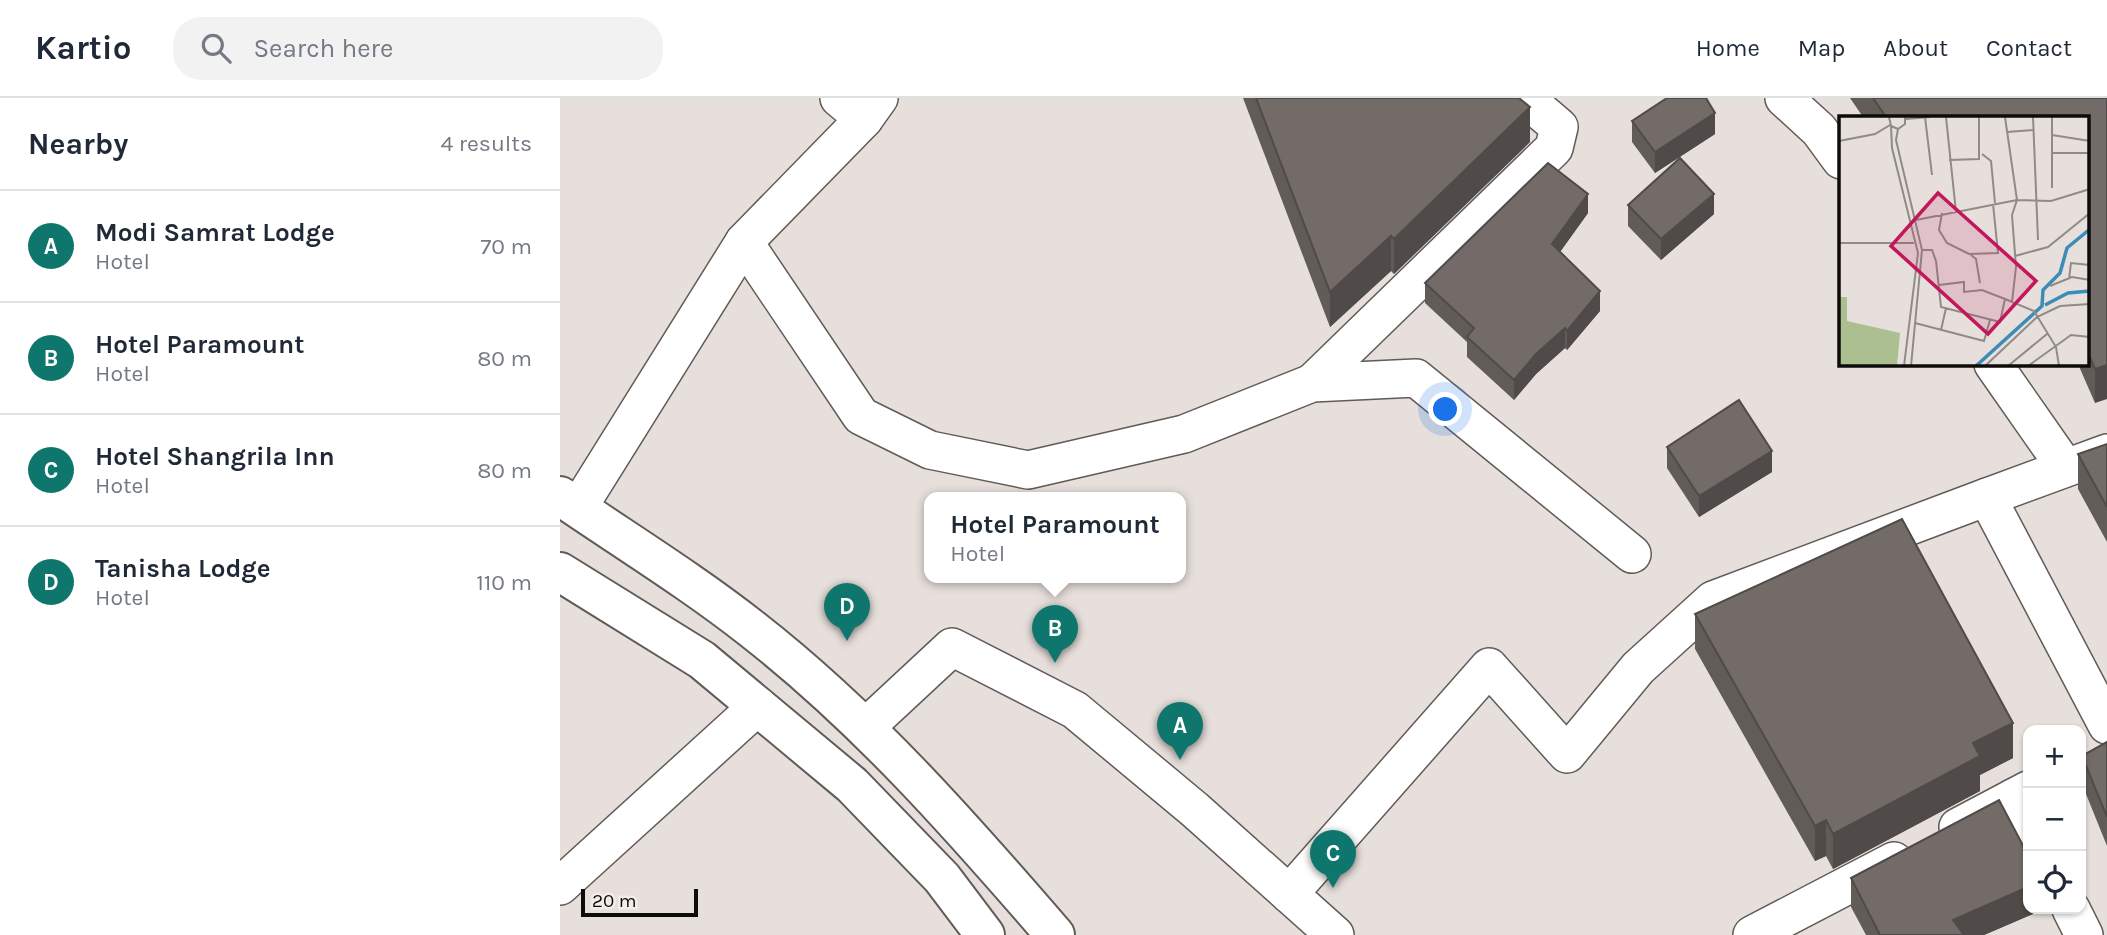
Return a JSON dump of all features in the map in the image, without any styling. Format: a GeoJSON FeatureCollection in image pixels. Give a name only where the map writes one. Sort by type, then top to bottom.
{"type":"FeatureCollection","features":[{"type":"Feature","properties":{"kind":"main road"},"geometry":{"type":"LineString","coordinates":[[569,502],[752,629],[866,727],[967,833],[1055,935]]}},
{"type":"Feature","properties":{"kind":"main road"},"geometry":{"type":"LineString","coordinates":[[560,572],[702,660],[852,785],[942,878],[985,935]]}},
{"type":"Feature","properties":{"kind":"street"},"geometry":{"type":"LineString","coordinates":[[1312,383],[1555,148],[1559,127],[1525,98]]}},
{"type":"Feature","properties":{"kind":"street"},"geometry":{"type":"LineString","coordinates":[[1784,98],[1819,130],[1839,157]]}},
{"type":"Feature","properties":{"kind":"street"},"geometry":{"type":"LineString","coordinates":[[569,502],[744,242],[860,105]]}},
{"type":"Feature","properties":{"kind":"street"},"geometry":{"type":"LineString","coordinates":[[744,242],[861,416],[930,450],[1028,470],[1184,434],[1312,383],[1416,378],[1632,554]]}},
{"type":"Feature","properties":{"kind":"street"},"geometry":{"type":"LineString","coordinates":[[1994,366],[2064,467]]}},
{"type":"Feature","properties":{"kind":"street"},"geometry":{"type":"LineString","coordinates":[[1289,894],[1489,667],[1567,754],[1638,668],[1713,600],[2107,453]]}},
{"type":"Feature","properties":{"kind":"street"},"geometry":{"type":"LineString","coordinates":[[1987,497],[2107,725]]}},
{"type":"Feature","properties":{"kind":"street"},"geometry":{"type":"LineString","coordinates":[[866,727],[952,647],[1075,710],[1194,809],[1335,935]]}},
{"type":"Feature","properties":{"kind":"street"},"geometry":{"type":"LineString","coordinates":[[560,886],[758,706]]}},
{"type":"Feature","properties":{"kind":"street"},"geometry":{"type":"LineString","coordinates":[[1752,935],[1924,845],[2023,805]]}},
{"type":"Feature","properties":{"kind":"street"},"geometry":{"type":"LineString","coordinates":[[2074,914],[2084,935]]}},
{"type":"Feature","properties":{"kind":"building"},"geometry":{"type":"Polygon","coordinates":[[[1256,98],[1519,98],[1530,107],[1394,239],[1391,236],[1330,292],[1256,98]]]}},
{"type":"Feature","properties":{"kind":"building"},"geometry":{"type":"Polygon","coordinates":[[[1667,98],[1706,98],[1715,113],[1655,152],[1632,121],[1667,98]]]}},
{"type":"Feature","properties":{"kind":"building"},"geometry":{"type":"Polygon","coordinates":[[[1873,98],[2107,98],[2107,365],[2095,369],[2090,358],[2090,116],[1885,116],[1873,98]]]}},
{"type":"Feature","properties":{"kind":"building"},"geometry":{"type":"Polygon","coordinates":[[[1680,158],[1714,194],[1661,239],[1628,205],[1680,158]]]}},
{"type":"Feature","properties":{"kind":"building"},"geometry":{"type":"Polygon","coordinates":[[[1548,163],[1588,194],[1552,244],[1600,291],[1567,331],[1565,328],[1536,354],[1514,380],[1467,337],[1474,328],[1425,283],[1548,163]]]}},
{"type":"Feature","properties":{"kind":"building"},"geometry":{"type":"Polygon","coordinates":[[[1739,400],[1772,451],[1699,496],[1667,447],[1739,400]]]}},
{"type":"Feature","properties":{"kind":"building"},"geometry":{"type":"Polygon","coordinates":[[[2107,444],[2107,507],[2078,454],[2107,444]]]}},
{"type":"Feature","properties":{"kind":"building"},"geometry":{"type":"Polygon","coordinates":[[[1902,519],[2013,723],[1973,743],[1980,756],[1833,834],[1826,820],[1815,826],[1695,614],[1902,519]]]}},
{"type":"Feature","properties":{"kind":"building"},"geometry":{"type":"Polygon","coordinates":[[[2107,742],[2107,817],[2086,766],[2086,754],[2107,742]]]}},
{"type":"Feature","properties":{"kind":"building"},"geometry":{"type":"Polygon","coordinates":[[[1999,800],[2023,846],[2023,889],[1953,920],[1964,935],[1880,935],[1851,878],[1999,800]]]}},
{"type":"Feature","properties":{"kind":"place","name":"Tanisha Lodge"},"geometry":{"type":"Point","coordinates":[847,641]}},
{"type":"Feature","properties":{"kind":"place","name":"Hotel Paramount"},"geometry":{"type":"Point","coordinates":[1055,663]}},
{"type":"Feature","properties":{"kind":"place","name":"Modi Samrat Lodge"},"geometry":{"type":"Point","coordinates":[1180,760]}},
{"type":"Feature","properties":{"kind":"place","name":"Hotel Shangrila Inn"},"geometry":{"type":"Point","coordinates":[1333,888]}}]}
